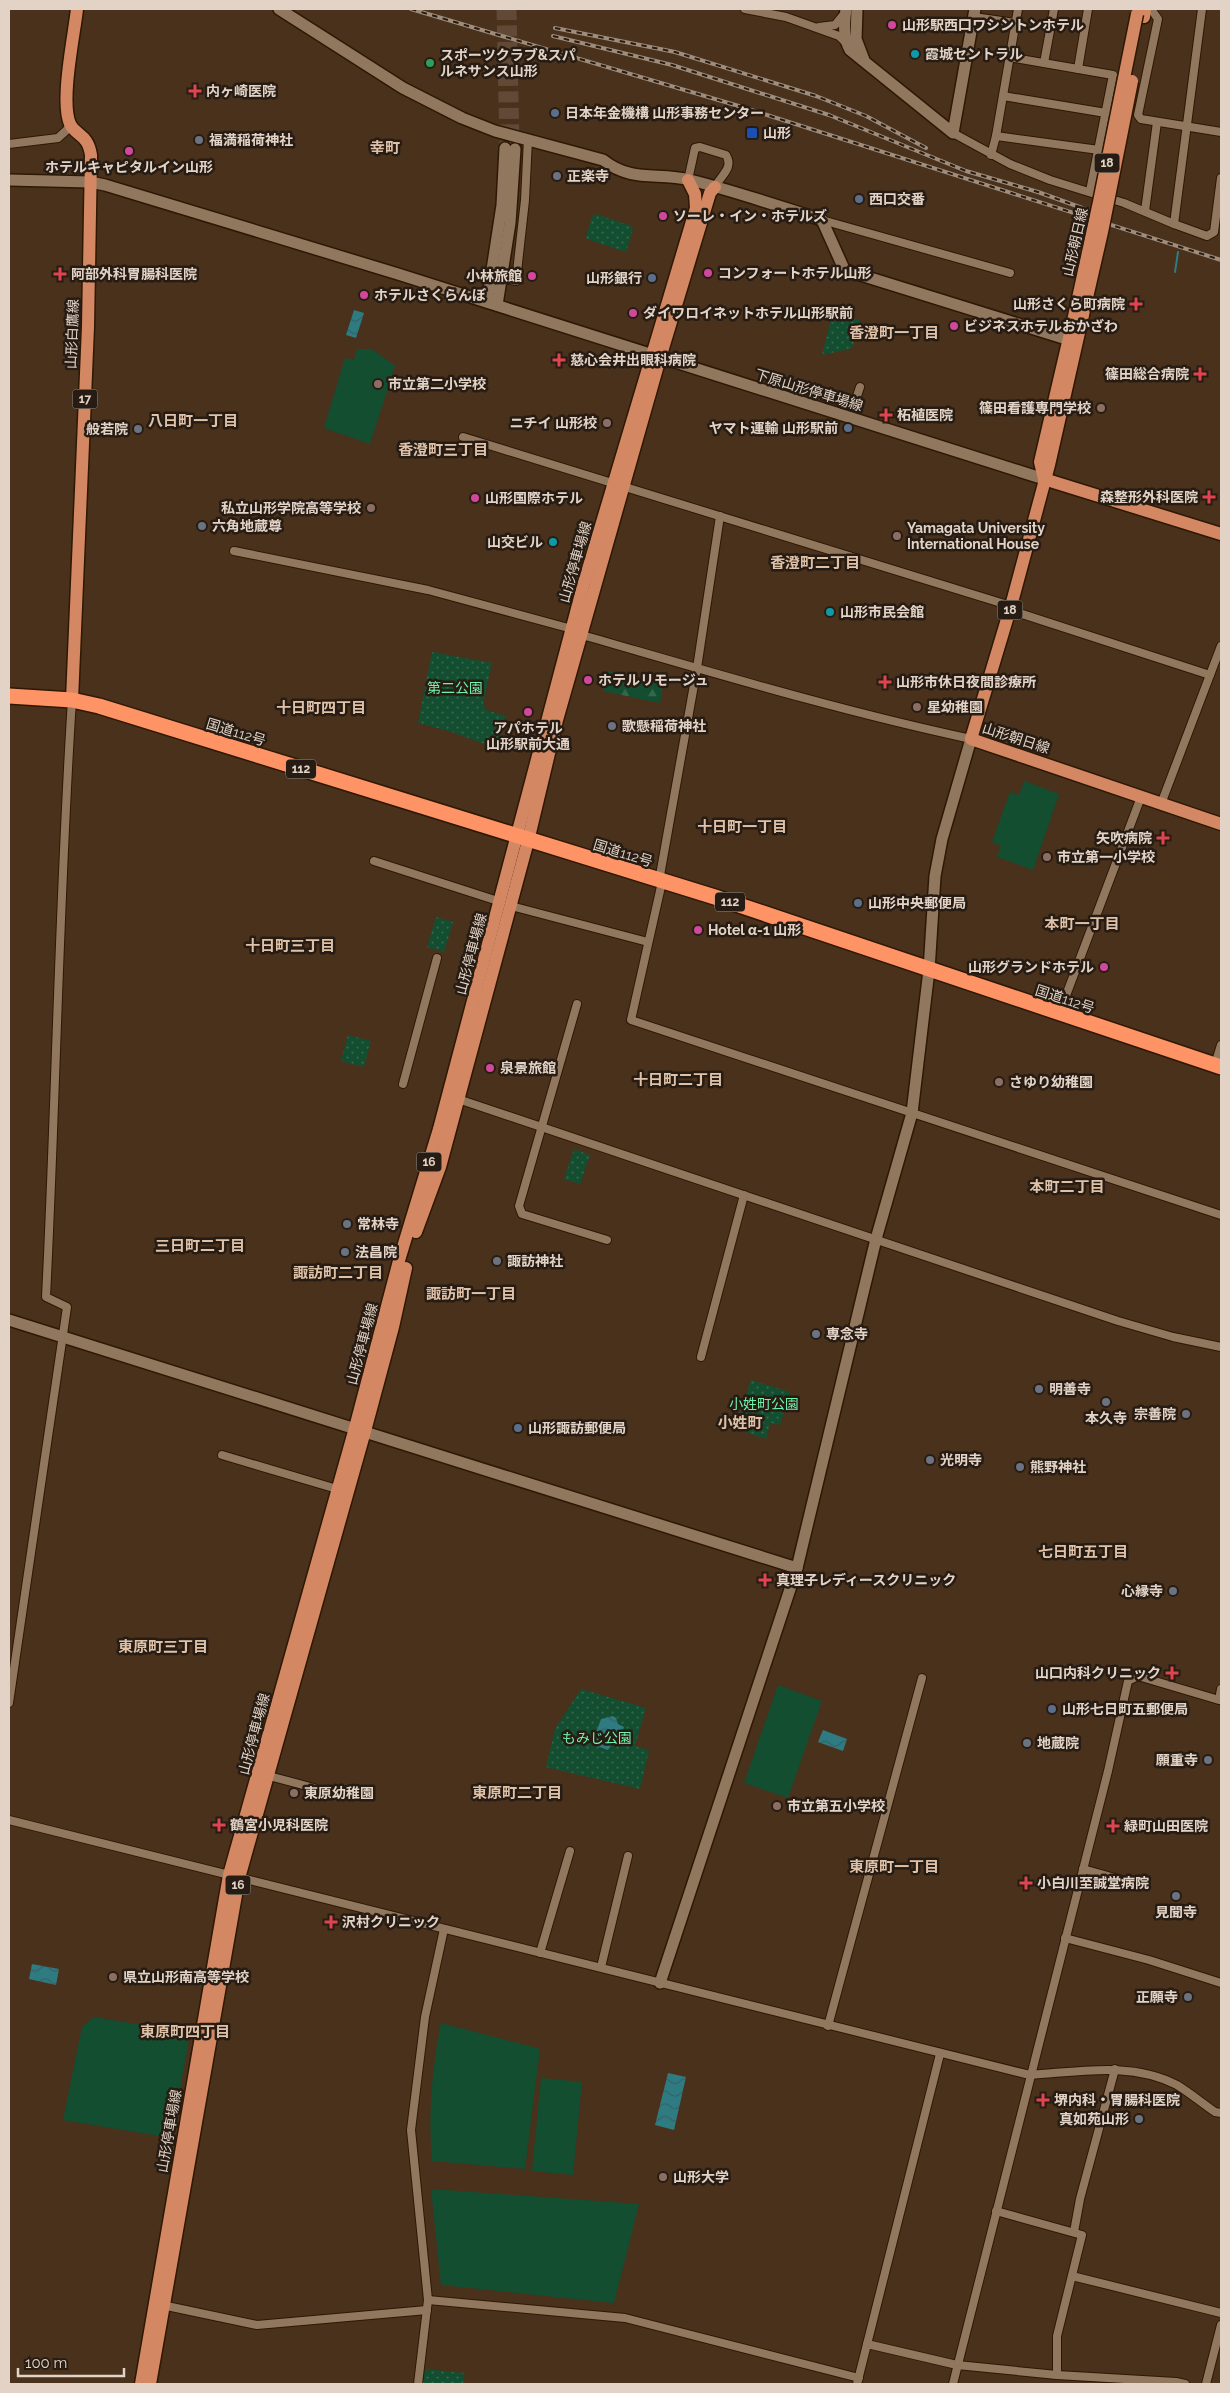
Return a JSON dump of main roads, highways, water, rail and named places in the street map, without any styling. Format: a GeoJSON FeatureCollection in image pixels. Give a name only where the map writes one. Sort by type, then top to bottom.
{"type":"FeatureCollection","features":[{"type":"Feature","properties":{"kind":"highway","name":"国道112号"},"geometry":{"type":"LineString","coordinates":[[9,696],[72,700],[99,706],[660,882],[718,898],[1218,1066]]}},
{"type":"Feature","properties":{"kind":"main road","name":"山形白鷹線"},"geometry":{"type":"LineString","coordinates":[[72,700],[88,327],[91,154],[89,144],[71,126],[66,107],[77,9]]}},
{"type":"Feature","properties":{"kind":"main road","name":"山形朝日線"},"geometry":{"type":"LineString","coordinates":[[1143,11],[1102,232],[1072,341],[1044,480],[1011,608],[971,739],[1221,824]]}},
{"type":"Feature","properties":{"kind":"main road","name":"山形停車場線"},"geometry":{"type":"LineString","coordinates":[[150,2384],[160,2305],[234,1876],[337,1489],[360,1430],[393,1327],[411,1248],[440,1167],[522,839],[550,745],[577,632],[696,208],[695,194],[689,183]]}},
{"type":"Feature","properties":{"kind":"main road","name":"山形停車場線"},"geometry":{"type":"LineString","coordinates":[[655,357],[713,190]]}},
{"type":"Feature","properties":{"kind":"main road"},"geometry":{"type":"LineString","coordinates":[[1044,480],[1221,534]]}},
{"type":"Feature","properties":{"kind":"main road","name":"山形停車場線"},"geometry":{"type":"LineString","coordinates":[[234,1876],[269,1776],[360,1430],[400,1257],[506,904]]}},
{"type":"Feature","properties":{"kind":"main road","name":"山形停車場線"},"geometry":{"type":"LineString","coordinates":[[141,2384],[160,2305]]}},
{"type":"Feature","properties":{"kind":"water"},"geometry":{"type":"Polygon","coordinates":[[[354,310],[364,313],[356,338],[346,335],[354,310]]]}},
{"type":"Feature","properties":{"kind":"water"},"geometry":{"type":"Polygon","coordinates":[[[613,1716],[618,1724],[624,1727],[621,1740],[612,1744],[608,1750],[597,1746],[595,1736],[601,1719],[613,1716]]]}},
{"type":"Feature","properties":{"kind":"water"},"geometry":{"type":"Polygon","coordinates":[[[823,1730],[847,1739],[843,1751],[818,1742],[823,1730]]]}},
{"type":"Feature","properties":{"kind":"water"},"geometry":{"type":"Polygon","coordinates":[[[32,1964],[59,1969],[56,1985],[29,1979],[32,1964]]]}},
{"type":"Feature","properties":{"kind":"water"},"geometry":{"type":"Polygon","coordinates":[[[668,2073],[686,2077],[674,2130],[655,2125],[668,2073]]]}},
{"type":"Feature","properties":{"kind":"waterway"},"geometry":{"type":"LineString","coordinates":[[1175,272],[1178,252]]}},
{"type":"Feature","properties":{"kind":"tunnel"},"geometry":{"type":"LineString","coordinates":[[502,9],[505,148]]}},
{"type":"Feature","properties":{"kind":"tunnel"},"geometry":{"type":"LineString","coordinates":[[511,9],[514,144]]}},
{"type":"Feature","properties":{"kind":"tunnel"},"geometry":{"type":"LineString","coordinates":[[852,409],[856,399]]}},
{"type":"Feature","properties":{"kind":"railway"},"geometry":{"type":"LineString","coordinates":[[411,9],[742,107],[1221,260]]}},
{"type":"Feature","properties":{"kind":"railway"},"geometry":{"type":"LineString","coordinates":[[555,28],[675,52],[816,96],[866,116],[926,148]]}},
{"type":"Feature","properties":{"kind":"railway"},"geometry":{"type":"LineString","coordinates":[[553,36],[672,65],[829,115],[966,171],[1038,192],[1110,218]]}},
{"type":"Feature","properties":{"kind":"place","name":"山形駅西口ワシントンホテル"},"geometry":{"type":"Point","coordinates":[892,25]}},
{"type":"Feature","properties":{"kind":"place","name":"霞城セントラル"},"geometry":{"type":"Point","coordinates":[915,54]}},
{"type":"Feature","properties":{"kind":"place","name":"スポーツクラブ&スパ ルネサンス山形"},"geometry":{"type":"Point","coordinates":[430,63]}},
{"type":"Feature","properties":{"kind":"place","name":"内ヶ崎医院"},"geometry":{"type":"Point","coordinates":[195,91]}},
{"type":"Feature","properties":{"kind":"place","name":"日本年金機構 山形事務センター"},"geometry":{"type":"Point","coordinates":[555,113]}},
{"type":"Feature","properties":{"kind":"place","name":"山形"},"geometry":{"type":"Point","coordinates":[752,133]}},
{"type":"Feature","properties":{"kind":"place","name":"福満稲荷神社"},"geometry":{"type":"Point","coordinates":[199,140]}},
{"type":"Feature","properties":{"kind":"place","name":"ホテルキャピタルイン山形"},"geometry":{"type":"Point","coordinates":[129,151]}},
{"type":"Feature","properties":{"kind":"place","name":"正楽寺"},"geometry":{"type":"Point","coordinates":[557,176]}},
{"type":"Feature","properties":{"kind":"place","name":"西口交番"},"geometry":{"type":"Point","coordinates":[859,199]}},
{"type":"Feature","properties":{"kind":"place","name":"ソーレ・イン・ホテルズ"},"geometry":{"type":"Point","coordinates":[663,216]}},
{"type":"Feature","properties":{"kind":"place","name":"コンフォートホテル山形"},"geometry":{"type":"Point","coordinates":[708,273]}},
{"type":"Feature","properties":{"kind":"place","name":"阿部外科胃腸科医院"},"geometry":{"type":"Point","coordinates":[60,274]}},
{"type":"Feature","properties":{"kind":"place","name":"小林旅館"},"geometry":{"type":"Point","coordinates":[532,276]}},
{"type":"Feature","properties":{"kind":"place","name":"山形銀行"},"geometry":{"type":"Point","coordinates":[652,278]}},
{"type":"Feature","properties":{"kind":"place","name":"ホテルさくらんぼ"},"geometry":{"type":"Point","coordinates":[364,295]}},
{"type":"Feature","properties":{"kind":"place","name":"山形さくら町病院"},"geometry":{"type":"Point","coordinates":[1136,304]}},
{"type":"Feature","properties":{"kind":"place","name":"ダイワロイネットホテル山形駅前"},"geometry":{"type":"Point","coordinates":[633,313]}},
{"type":"Feature","properties":{"kind":"place","name":"ビジネスホテルおかざわ"},"geometry":{"type":"Point","coordinates":[954,326]}},
{"type":"Feature","properties":{"kind":"place","name":"慈心会井出眼科病院"},"geometry":{"type":"Point","coordinates":[559,360]}},
{"type":"Feature","properties":{"kind":"place","name":"篠田総合病院"},"geometry":{"type":"Point","coordinates":[1200,374]}},
{"type":"Feature","properties":{"kind":"place","name":"市立第二小学校"},"geometry":{"type":"Point","coordinates":[378,384]}},
{"type":"Feature","properties":{"kind":"place","name":"篠田看護専門学校"},"geometry":{"type":"Point","coordinates":[1101,408]}},
{"type":"Feature","properties":{"kind":"place","name":"柘植医院"},"geometry":{"type":"Point","coordinates":[886,415]}},
{"type":"Feature","properties":{"kind":"place","name":"ニチイ 山形校"},"geometry":{"type":"Point","coordinates":[607,423]}},
{"type":"Feature","properties":{"kind":"place","name":"ヤマト運輸 山形駅前"},"geometry":{"type":"Point","coordinates":[848,428]}},
{"type":"Feature","properties":{"kind":"place","name":"般若院"},"geometry":{"type":"Point","coordinates":[138,429]}},
{"type":"Feature","properties":{"kind":"place","name":"森整形外科医院"},"geometry":{"type":"Point","coordinates":[1209,497]}},
{"type":"Feature","properties":{"kind":"place","name":"山形国際ホテル"},"geometry":{"type":"Point","coordinates":[475,498]}},
{"type":"Feature","properties":{"kind":"place","name":"私立山形学院高等学校"},"geometry":{"type":"Point","coordinates":[371,508]}},
{"type":"Feature","properties":{"kind":"place","name":"六角地蔵尊"},"geometry":{"type":"Point","coordinates":[202,526]}},
{"type":"Feature","properties":{"kind":"place","name":"Yamagata University International House"},"geometry":{"type":"Point","coordinates":[897,536]}},
{"type":"Feature","properties":{"kind":"place","name":"山交ビル"},"geometry":{"type":"Point","coordinates":[553,542]}},
{"type":"Feature","properties":{"kind":"place","name":"山形市民会館"},"geometry":{"type":"Point","coordinates":[830,612]}},
{"type":"Feature","properties":{"kind":"place","name":"ホテルリモージュ"},"geometry":{"type":"Point","coordinates":[588,680]}},
{"type":"Feature","properties":{"kind":"place","name":"山形市休日夜間診療所"},"geometry":{"type":"Point","coordinates":[885,682]}},
{"type":"Feature","properties":{"kind":"place","name":"星幼稚園"},"geometry":{"type":"Point","coordinates":[917,707]}},
{"type":"Feature","properties":{"kind":"place","name":"アパホテル 山形駅前大通"},"geometry":{"type":"Point","coordinates":[528,712]}},
{"type":"Feature","properties":{"kind":"place","name":"歌懸稲荷神社"},"geometry":{"type":"Point","coordinates":[612,726]}},
{"type":"Feature","properties":{"kind":"place","name":"矢吹病院"},"geometry":{"type":"Point","coordinates":[1163,838]}},
{"type":"Feature","properties":{"kind":"place","name":"市立第一小学校"},"geometry":{"type":"Point","coordinates":[1047,857]}},
{"type":"Feature","properties":{"kind":"place","name":"山形中央郵便局"},"geometry":{"type":"Point","coordinates":[858,903]}},
{"type":"Feature","properties":{"kind":"place","name":"Hotel α-1 山形"},"geometry":{"type":"Point","coordinates":[698,930]}},
{"type":"Feature","properties":{"kind":"place","name":"山形グランドホテル"},"geometry":{"type":"Point","coordinates":[1104,967]}},
{"type":"Feature","properties":{"kind":"place","name":"泉景旅館"},"geometry":{"type":"Point","coordinates":[490,1068]}},
{"type":"Feature","properties":{"kind":"place","name":"さゆり幼稚園"},"geometry":{"type":"Point","coordinates":[999,1082]}},
{"type":"Feature","properties":{"kind":"place","name":"常林寺"},"geometry":{"type":"Point","coordinates":[347,1224]}},
{"type":"Feature","properties":{"kind":"place","name":"法昌院"},"geometry":{"type":"Point","coordinates":[345,1252]}},
{"type":"Feature","properties":{"kind":"place","name":"諏訪神社"},"geometry":{"type":"Point","coordinates":[497,1261]}},
{"type":"Feature","properties":{"kind":"place","name":"専念寺"},"geometry":{"type":"Point","coordinates":[816,1334]}},
{"type":"Feature","properties":{"kind":"place","name":"明善寺"},"geometry":{"type":"Point","coordinates":[1039,1389]}},
{"type":"Feature","properties":{"kind":"place","name":"本久寺"},"geometry":{"type":"Point","coordinates":[1106,1402]}},
{"type":"Feature","properties":{"kind":"place","name":"宗善院"},"geometry":{"type":"Point","coordinates":[1186,1414]}},
{"type":"Feature","properties":{"kind":"place","name":"山形諏訪郵便局"},"geometry":{"type":"Point","coordinates":[518,1428]}},
{"type":"Feature","properties":{"kind":"place","name":"光明寺"},"geometry":{"type":"Point","coordinates":[930,1460]}},
{"type":"Feature","properties":{"kind":"place","name":"熊野神社"},"geometry":{"type":"Point","coordinates":[1020,1467]}},
{"type":"Feature","properties":{"kind":"place","name":"真理子レディースクリニック"},"geometry":{"type":"Point","coordinates":[765,1580]}},
{"type":"Feature","properties":{"kind":"place","name":"心縁寺"},"geometry":{"type":"Point","coordinates":[1173,1591]}},
{"type":"Feature","properties":{"kind":"place","name":"山口内科クリニック"},"geometry":{"type":"Point","coordinates":[1172,1673]}},
{"type":"Feature","properties":{"kind":"place","name":"山形七日町五郵便局"},"geometry":{"type":"Point","coordinates":[1052,1709]}},
{"type":"Feature","properties":{"kind":"place","name":"地蔵院"},"geometry":{"type":"Point","coordinates":[1027,1743]}},
{"type":"Feature","properties":{"kind":"place","name":"願重寺"},"geometry":{"type":"Point","coordinates":[1208,1760]}},
{"type":"Feature","properties":{"kind":"place","name":"東原幼稚園"},"geometry":{"type":"Point","coordinates":[294,1793]}},
{"type":"Feature","properties":{"kind":"place","name":"市立第五小学校"},"geometry":{"type":"Point","coordinates":[777,1806]}},
{"type":"Feature","properties":{"kind":"place","name":"鶴宮小児科医院"},"geometry":{"type":"Point","coordinates":[219,1825]}},
{"type":"Feature","properties":{"kind":"place","name":"緑町山田医院"},"geometry":{"type":"Point","coordinates":[1113,1826]}},
{"type":"Feature","properties":{"kind":"place","name":"小白川至誠堂病院"},"geometry":{"type":"Point","coordinates":[1026,1883]}},
{"type":"Feature","properties":{"kind":"place","name":"見聞寺"},"geometry":{"type":"Point","coordinates":[1176,1896]}},
{"type":"Feature","properties":{"kind":"place","name":"沢村クリニック"},"geometry":{"type":"Point","coordinates":[331,1922]}},
{"type":"Feature","properties":{"kind":"place","name":"県立山形南高等学校"},"geometry":{"type":"Point","coordinates":[113,1977]}},
{"type":"Feature","properties":{"kind":"place","name":"正願寺"},"geometry":{"type":"Point","coordinates":[1188,1997]}},
{"type":"Feature","properties":{"kind":"place","name":"堺内科・胃腸科医院"},"geometry":{"type":"Point","coordinates":[1043,2100]}},
{"type":"Feature","properties":{"kind":"place","name":"真如苑山形"},"geometry":{"type":"Point","coordinates":[1139,2119]}},
{"type":"Feature","properties":{"kind":"place","name":"山形大学"},"geometry":{"type":"Point","coordinates":[663,2177]}},
{"type":"Feature","properties":{"kind":"district","name":"幸町"},"geometry":{"type":"Point","coordinates":[385,148]}},
{"type":"Feature","properties":{"kind":"district","name":"香澄町一丁目"},"geometry":{"type":"Point","coordinates":[894,333]}},
{"type":"Feature","properties":{"kind":"district","name":"八日町一丁目"},"geometry":{"type":"Point","coordinates":[193,421]}},
{"type":"Feature","properties":{"kind":"district","name":"香澄町三丁目"},"geometry":{"type":"Point","coordinates":[443,450]}},
{"type":"Feature","properties":{"kind":"district","name":"香澄町二丁目"},"geometry":{"type":"Point","coordinates":[815,563]}},
{"type":"Feature","properties":{"kind":"district","name":"十日町四丁目"},"geometry":{"type":"Point","coordinates":[321,708]}},
{"type":"Feature","properties":{"kind":"district","name":"十日町一丁目"},"geometry":{"type":"Point","coordinates":[742,827]}},
{"type":"Feature","properties":{"kind":"district","name":"本町一丁目"},"geometry":{"type":"Point","coordinates":[1082,924]}},
{"type":"Feature","properties":{"kind":"district","name":"十日町三丁目"},"geometry":{"type":"Point","coordinates":[290,946]}},
{"type":"Feature","properties":{"kind":"district","name":"十日町二丁目"},"geometry":{"type":"Point","coordinates":[678,1080]}},
{"type":"Feature","properties":{"kind":"district","name":"本町二丁目"},"geometry":{"type":"Point","coordinates":[1067,1187]}},
{"type":"Feature","properties":{"kind":"district","name":"三日町二丁目"},"geometry":{"type":"Point","coordinates":[200,1246]}},
{"type":"Feature","properties":{"kind":"district","name":"諏訪町二丁目"},"geometry":{"type":"Point","coordinates":[338,1273]}},
{"type":"Feature","properties":{"kind":"district","name":"諏訪町一丁目"},"geometry":{"type":"Point","coordinates":[471,1294]}},
{"type":"Feature","properties":{"kind":"district","name":"小姓町"},"geometry":{"type":"Point","coordinates":[740,1423]}},
{"type":"Feature","properties":{"kind":"district","name":"七日町五丁目"},"geometry":{"type":"Point","coordinates":[1083,1552]}},
{"type":"Feature","properties":{"kind":"district","name":"東原町三丁目"},"geometry":{"type":"Point","coordinates":[163,1647]}},
{"type":"Feature","properties":{"kind":"district","name":"東原町二丁目"},"geometry":{"type":"Point","coordinates":[517,1793]}},
{"type":"Feature","properties":{"kind":"district","name":"東原町一丁目"},"geometry":{"type":"Point","coordinates":[894,1867]}},
{"type":"Feature","properties":{"kind":"district","name":"東原町四丁目"},"geometry":{"type":"Point","coordinates":[185,2032]}},
{"type":"Feature","properties":{"kind":"park label","name":"第二公園"},"geometry":{"type":"Point","coordinates":[455,688]}},
{"type":"Feature","properties":{"kind":"park label","name":"小姓町公園"},"geometry":{"type":"Point","coordinates":[764,1404]}},
{"type":"Feature","properties":{"kind":"park label","name":"もみじ公園"},"geometry":{"type":"Point","coordinates":[597,1738]}}]}
